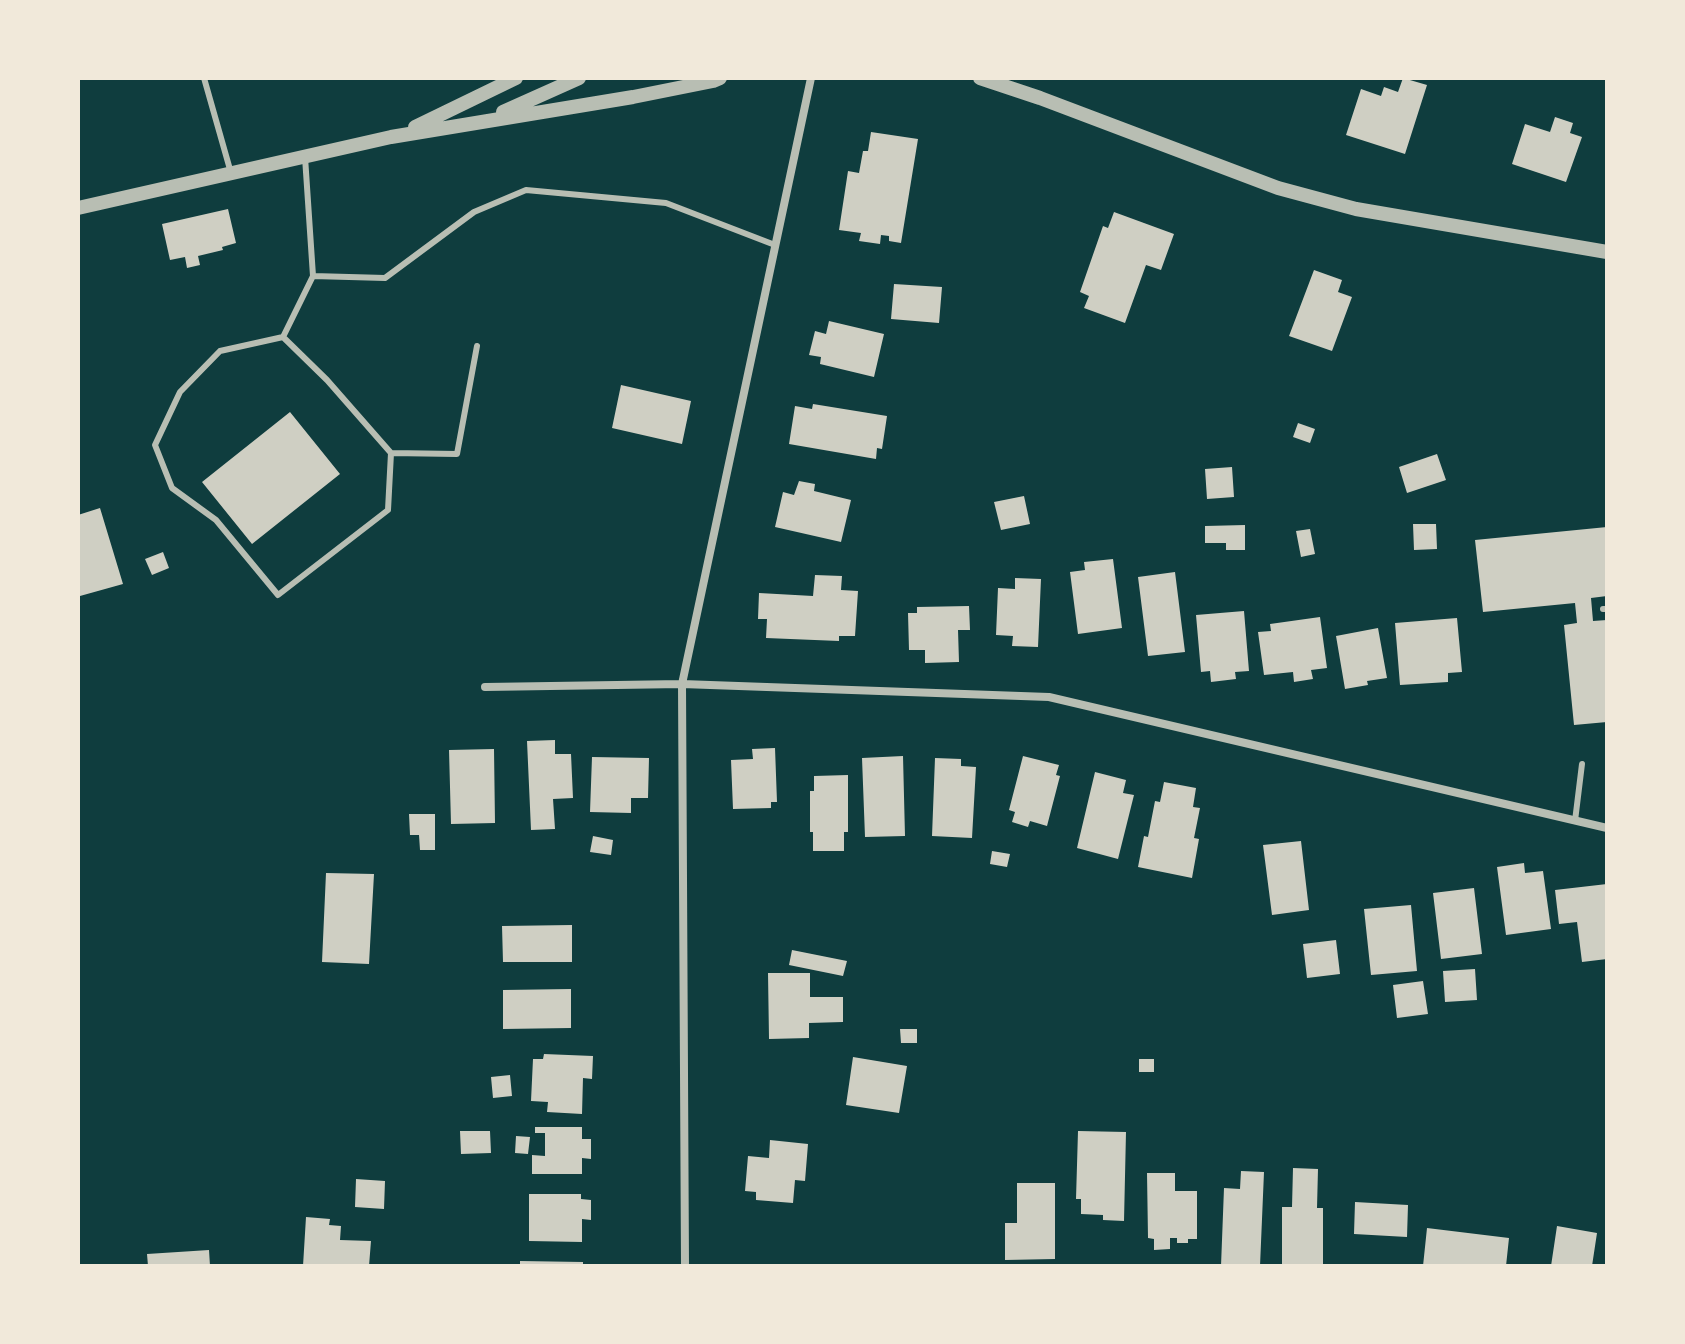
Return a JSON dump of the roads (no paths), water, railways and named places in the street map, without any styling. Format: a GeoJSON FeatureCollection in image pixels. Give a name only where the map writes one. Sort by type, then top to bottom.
{"type":"FeatureCollection","features":[{"type":"Feature","properties":{"kind":"street"},"geometry":{"type":"LineString","coordinates":[[391,137],[516,78]]}},
{"type":"Feature","properties":{"kind":"street"},"geometry":{"type":"LineString","coordinates":[[477,123],[579,78]]}},
{"type":"Feature","properties":{"kind":"street"},"geometry":{"type":"LineString","coordinates":[[78,208],[391,137],[633,97],[720,78]]}},
{"type":"Feature","properties":{"kind":"street"},"geometry":{"type":"LineString","coordinates":[[685,1266],[682,684],[811,78]]}},
{"type":"Feature","properties":{"kind":"street"},"geometry":{"type":"LineString","coordinates":[[981,78],[1278,188],[1356,209],[1607,252]]}},
{"type":"Feature","properties":{"kind":"street"},"geometry":{"type":"LineString","coordinates":[[485,687],[682,684],[1049,697],[1607,828]]}},
{"type":"Feature","properties":{"kind":"lane"},"geometry":{"type":"LineString","coordinates":[[204,78],[231,173]]}},
{"type":"Feature","properties":{"kind":"lane"},"geometry":{"type":"LineString","coordinates":[[283,337],[313,276],[305,156]]}},
{"type":"Feature","properties":{"kind":"lane"},"geometry":{"type":"LineString","coordinates":[[313,276],[385,278],[474,212],[526,190],[666,203],[775,245]]}},
{"type":"Feature","properties":{"kind":"lane"},"geometry":{"type":"LineString","coordinates":[[283,337],[327,380],[391,453],[388,510],[278,595],[216,520],[172,488],[155,445],[180,392],[220,351],[283,337]]}},
{"type":"Feature","properties":{"kind":"lane"},"geometry":{"type":"LineString","coordinates":[[391,453],[457,454],[477,346]]}},
{"type":"Feature","properties":{"kind":"lane"},"geometry":{"type":"LineString","coordinates":[[1575,821],[1582,764]]}}]}
